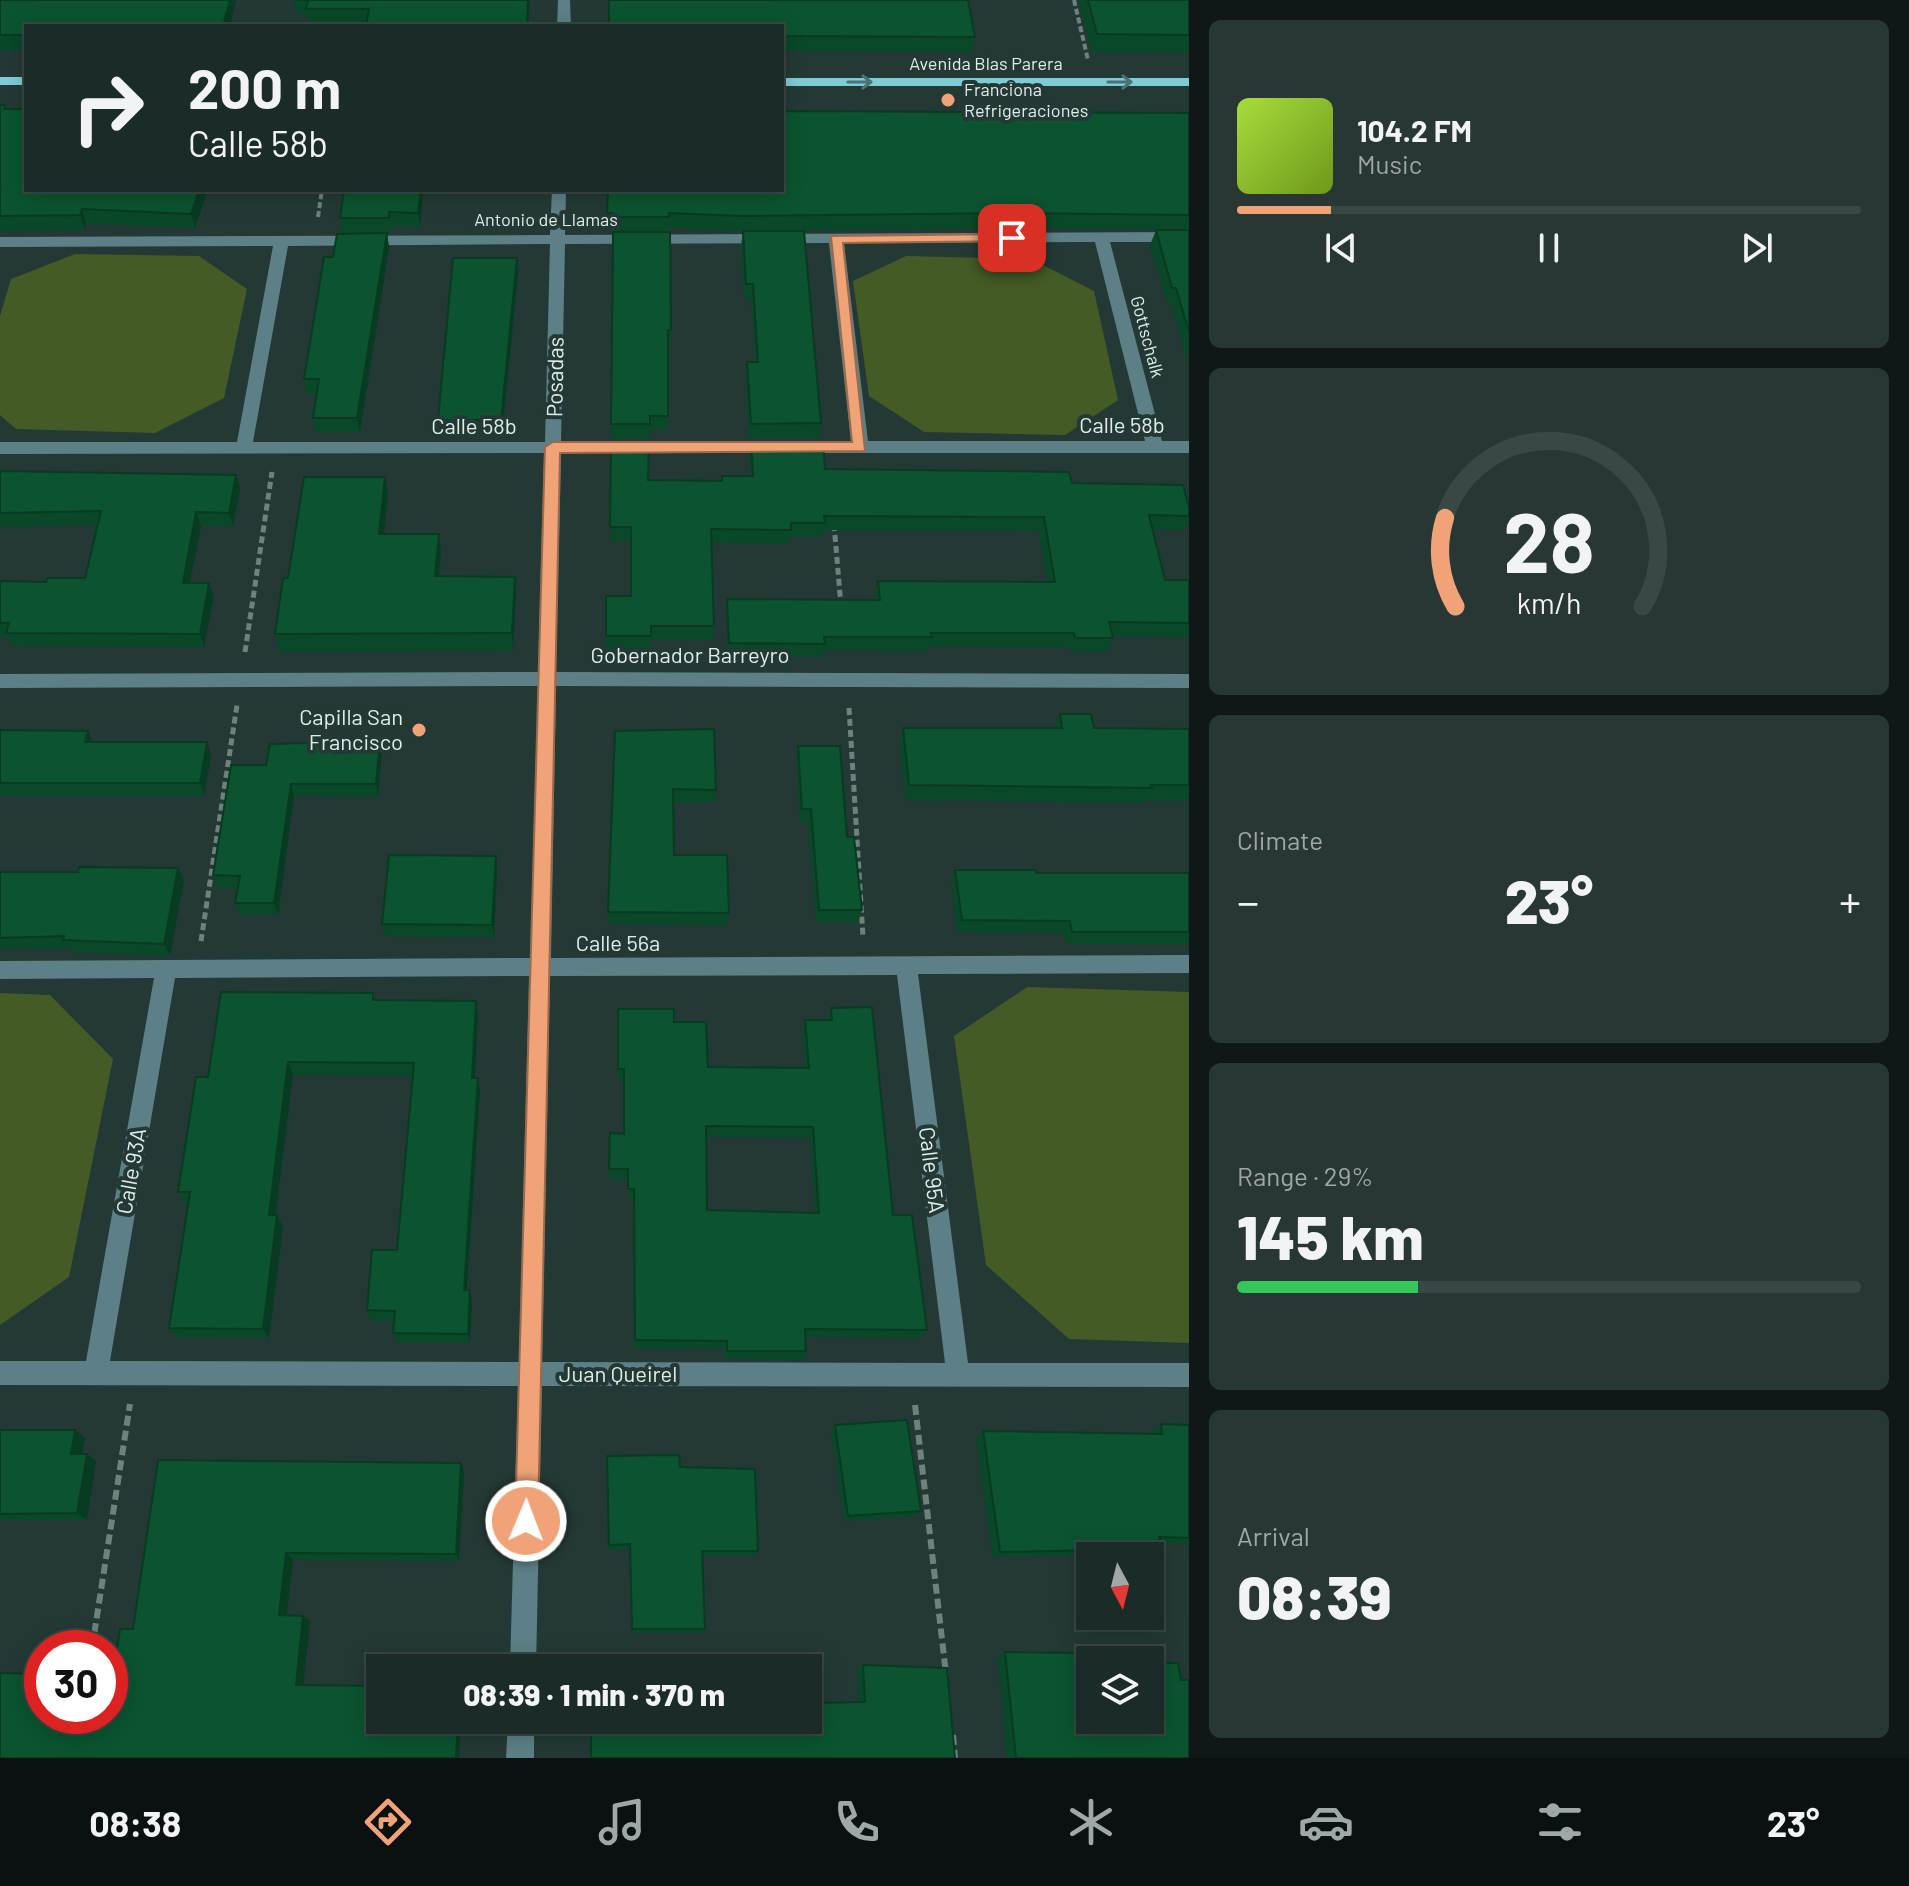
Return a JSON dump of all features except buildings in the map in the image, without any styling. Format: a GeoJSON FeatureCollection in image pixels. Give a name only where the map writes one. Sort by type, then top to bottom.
{"type":"FeatureCollection","features":[{"type":"Feature","properties":{"kind":"main road"},"geometry":{"type":"LineString","coordinates":[[0,81],[24,81]]}},
{"type":"Feature","properties":{"kind":"main road","name":"Avenida Blas Parera"},"geometry":{"type":"LineString","coordinates":[[784,82],[1189,82]]}},
{"type":"Feature","properties":{"kind":"street"},"geometry":{"type":"LineString","coordinates":[[564,0],[564,24]]}},
{"type":"Feature","properties":{"kind":"street","name":"Posadas"},"geometry":{"type":"LineString","coordinates":[[523,1654],[559,192]]}},
{"type":"Feature","properties":{"kind":"street","name":"Antonio de Llamas"},"geometry":{"type":"LineString","coordinates":[[0,243],[1189,237]]}},
{"type":"Feature","properties":{"kind":"street","name":"Gottschalk"},"geometry":{"type":"LineString","coordinates":[[1101,238],[1155,447]]}},
{"type":"Feature","properties":{"kind":"street"},"geometry":{"type":"LineString","coordinates":[[836,239],[860,447]]}},
{"type":"Feature","properties":{"kind":"street"},"geometry":{"type":"LineString","coordinates":[[244,448],[281,241]]}},
{"type":"Feature","properties":{"kind":"street","name":"Calle 58b"},"geometry":{"type":"LineString","coordinates":[[0,448],[1189,447]]}},
{"type":"Feature","properties":{"kind":"street","name":"Gobernador Barreyro"},"geometry":{"type":"LineString","coordinates":[[0,681],[1189,681]]}},
{"type":"Feature","properties":{"kind":"street","name":"Calle 56a"},"geometry":{"type":"LineString","coordinates":[[0,970],[1189,964]]}},
{"type":"Feature","properties":{"kind":"street","name":"Calle 95A"},"geometry":{"type":"LineString","coordinates":[[906,965],[958,1374]]}},
{"type":"Feature","properties":{"kind":"street","name":"Calle 93A"},"geometry":{"type":"LineString","coordinates":[[96,1373],[166,969]]}},
{"type":"Feature","properties":{"kind":"street","name":"Juan Queirel"},"geometry":{"type":"LineString","coordinates":[[0,1373],[1189,1375]]}},
{"type":"Feature","properties":{"kind":"street"},"geometry":{"type":"LineString","coordinates":[[520,1758],[521,1734]]}},
{"type":"Feature","properties":{"kind":"path"},"geometry":{"type":"LineString","coordinates":[[1074,0],[1093,82]]}},
{"type":"Feature","properties":{"kind":"path"},"geometry":{"type":"LineString","coordinates":[[911,1374],[947,1681]]}},
{"type":"Feature","properties":{"kind":"path"},"geometry":{"type":"LineString","coordinates":[[95,1630],[135,1375]]}},
{"type":"Feature","properties":{"kind":"path"},"geometry":{"type":"LineString","coordinates":[[952,1727],[955,1758]]}},
{"type":"Feature","properties":{"kind":"green space"},"geometry":{"type":"Polygon","coordinates":[[[75,254],[199,256],[247,289],[224,398],[155,433],[16,429],[0,415],[0,316],[11,279],[75,254]]]}},
{"type":"Feature","properties":{"kind":"green space"},"geometry":{"type":"Polygon","coordinates":[[[906,256],[1031,259],[1094,291],[1118,400],[1065,435],[924,432],[869,396],[853,281],[906,256]]]}},
{"type":"Feature","properties":{"kind":"green space"},"geometry":{"type":"Polygon","coordinates":[[[1027,987],[1189,992],[1189,1343],[1069,1339],[986,1265],[954,1036],[1027,987]]]}},
{"type":"Feature","properties":{"kind":"green space"},"geometry":{"type":"Polygon","coordinates":[[[0,993],[50,995],[113,1059],[69,1277],[0,1325],[0,993]]]}},
{"type":"Feature","properties":{"kind":"place","name":"Franciona Refrigeraciones"},"geometry":{"type":"Point","coordinates":[948,100]}},
{"type":"Feature","properties":{"kind":"place","name":"Capilla San Francisco"},"geometry":{"type":"Point","coordinates":[419,730]}},
{"type":"Feature","properties":{"kind":"route"},"geometry":{"type":"LineString","coordinates":[[526,1521],[553,447],[860,447],[836,239],[1012,238]]}}]}
